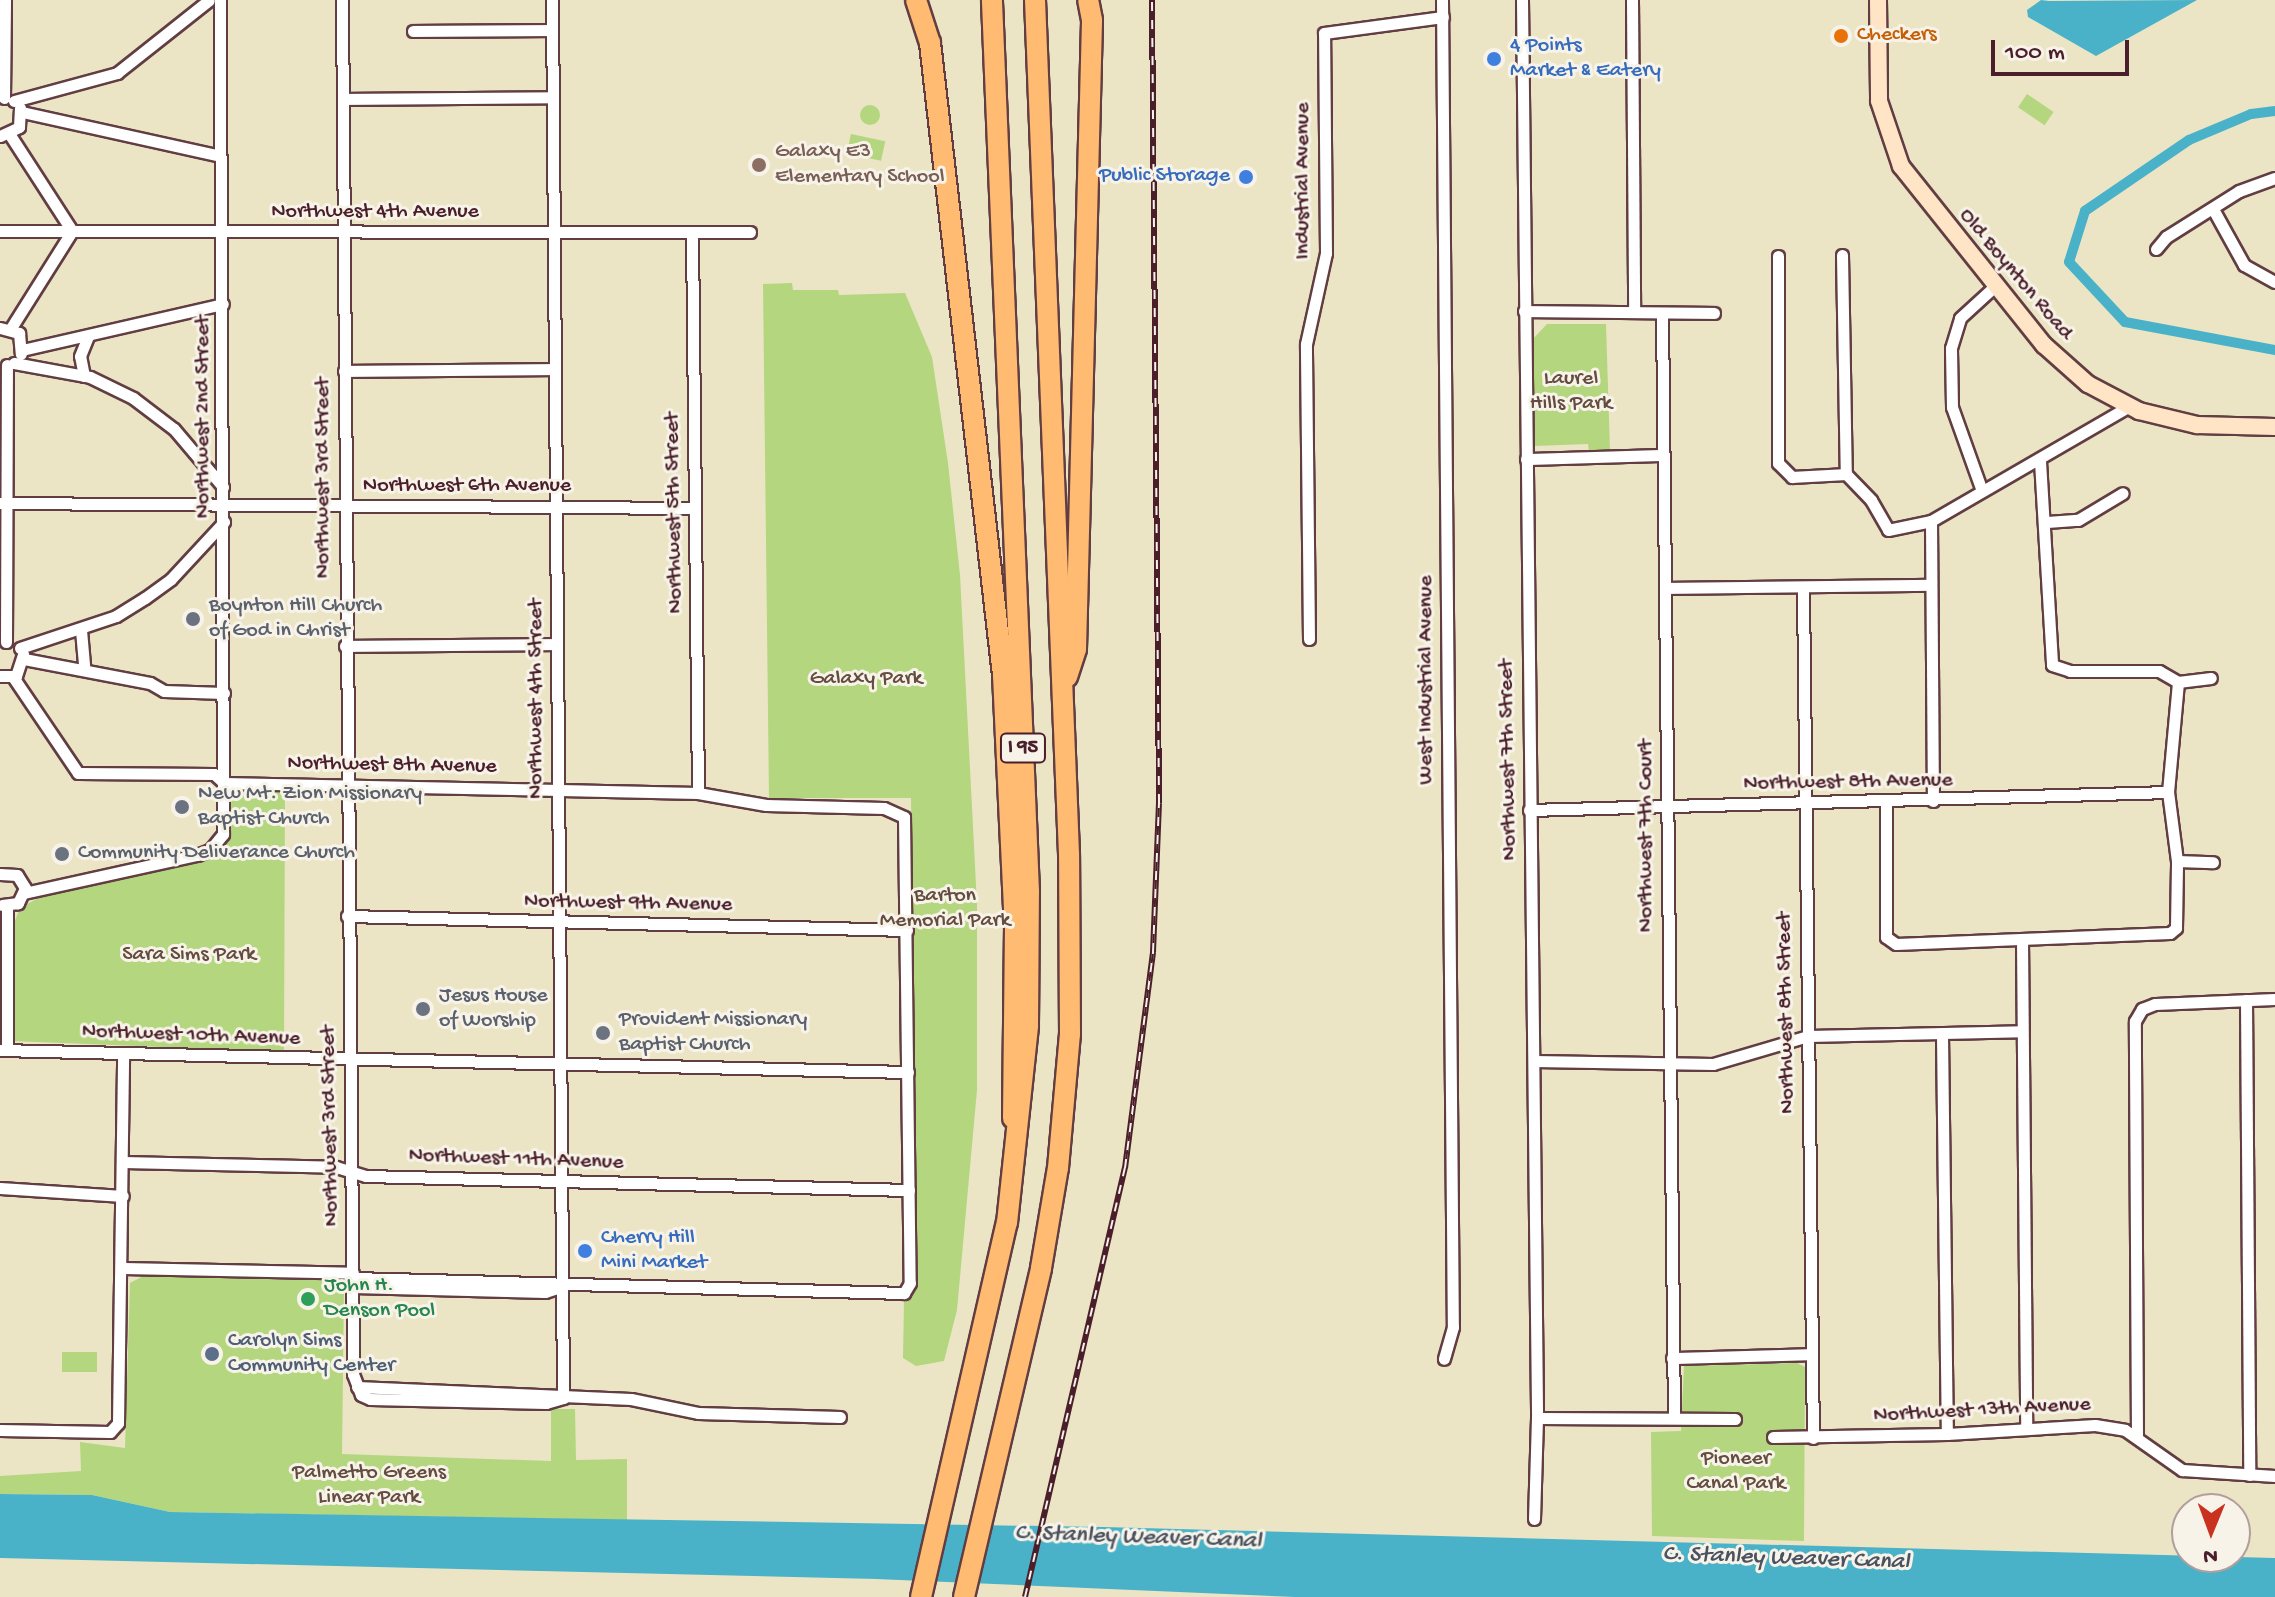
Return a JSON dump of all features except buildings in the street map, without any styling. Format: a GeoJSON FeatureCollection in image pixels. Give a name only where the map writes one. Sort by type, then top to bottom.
{"type":"FeatureCollection","features":[{"type":"Feature","properties":{"kind":"highway"},"geometry":{"type":"LineString","coordinates":[[916,0],[930,43]]}},
{"type":"Feature","properties":{"kind":"highway"},"geometry":{"type":"LineString","coordinates":[[933,0],[930,43],[1006,709],[1015,958],[1010,1086],[1017,1157]]}},
{"type":"Feature","properties":{"kind":"highway","name":"I 95"},"geometry":{"type":"LineString","coordinates":[[921,1597],[994,1288],[1017,1157],[1027,1058],[1030,925],[992,0]]}},
{"type":"Feature","properties":{"kind":"highway","name":"I 95"},"geometry":{"type":"LineString","coordinates":[[964,1597],[1041,1268],[1065,1101],[1072,932],[1035,0]]}},
{"type":"Feature","properties":{"kind":"highway"},"geometry":{"type":"LineString","coordinates":[[1062,692],[1076,649],[1090,10],[1101,0]]}},
{"type":"Feature","properties":{"kind":"street"},"geometry":{"type":"LineString","coordinates":[[5,0],[6,99]]}},
{"type":"Feature","properties":{"kind":"street"},"geometry":{"type":"LineString","coordinates":[[6,99],[117,73],[209,0]]}},
{"type":"Feature","properties":{"kind":"street","name":"Northwest 2nd Street"},"geometry":{"type":"LineString","coordinates":[[24,893],[210,850],[223,834],[220,0]]}},
{"type":"Feature","properties":{"kind":"street","name":"Northwest 3rd Street"},"geometry":{"type":"LineString","coordinates":[[342,0],[347,916],[356,1387],[486,1397],[563,1398]]}},
{"type":"Feature","properties":{"kind":"street","name":"Northwest 4th Street"},"geometry":{"type":"LineString","coordinates":[[552,0],[563,1398]]}},
{"type":"Feature","properties":{"kind":"street","name":"West Industrial Avenue"},"geometry":{"type":"LineString","coordinates":[[1442,0],[1453,1327],[1444,1359]]}},
{"type":"Feature","properties":{"kind":"street","name":"Northwest 7th Street"},"geometry":{"type":"LineString","coordinates":[[1522,0],[1537,1418],[1534,1519]]}},
{"type":"Feature","properties":{"kind":"street"},"geometry":{"type":"LineString","coordinates":[[1632,0],[1634,312]]}},
{"type":"Feature","properties":{"kind":"street","name":"Old Boynton Road"},"geometry":{"type":"LineString","coordinates":[[1878,0],[1876,82],[1893,149],[1921,197],[2058,359],[2128,407],[2197,425],[2275,427]]}},
{"type":"Feature","properties":{"kind":"street","name":"Industrial Avenue"},"geometry":{"type":"LineString","coordinates":[[1309,639],[1306,344],[1326,253],[1324,33],[1443,17]]}},
{"type":"Feature","properties":{"kind":"street"},"geometry":{"type":"LineString","coordinates":[[413,31],[551,30]]}},
{"type":"Feature","properties":{"kind":"street"},"geometry":{"type":"LineString","coordinates":[[343,99],[552,97]]}},
{"type":"Feature","properties":{"kind":"street"},"geometry":{"type":"LineString","coordinates":[[6,99],[22,112],[220,156]]}},
{"type":"Feature","properties":{"kind":"street"},"geometry":{"type":"LineString","coordinates":[[22,112],[19,127],[5,135],[72,231],[3,327],[22,338],[22,350]]}},
{"type":"Feature","properties":{"kind":"street"},"geometry":{"type":"LineString","coordinates":[[2156,249],[2166,237],[2239,191],[2275,178]]}},
{"type":"Feature","properties":{"kind":"street"},"geometry":{"type":"LineString","coordinates":[[2213,209],[2244,265],[2275,282]]}},
{"type":"Feature","properties":{"kind":"street","name":"Northwest 4th Avenue"},"geometry":{"type":"LineString","coordinates":[[0,231],[344,235],[750,232]]}},
{"type":"Feature","properties":{"kind":"street","name":"Northwest 5th Street"},"geometry":{"type":"LineString","coordinates":[[692,233],[698,793]]}},
{"type":"Feature","properties":{"kind":"street"},"geometry":{"type":"LineString","coordinates":[[1842,255],[1846,474],[1871,500],[1888,530],[1931,521],[2040,461],[2128,407]]}},
{"type":"Feature","properties":{"kind":"street"},"geometry":{"type":"LineString","coordinates":[[1778,256],[1778,463],[1792,477],[1846,474]]}},
{"type":"Feature","properties":{"kind":"street"},"geometry":{"type":"LineString","coordinates":[[1982,491],[1954,417],[1951,348],[1960,318],[1995,286]]}},
{"type":"Feature","properties":{"kind":"street"},"geometry":{"type":"LineString","coordinates":[[223,304],[22,350],[7,364],[3,643],[22,654],[164,691],[224,693]]}},
{"type":"Feature","properties":{"kind":"street"},"geometry":{"type":"LineString","coordinates":[[1524,311],[1714,313]]}},
{"type":"Feature","properties":{"kind":"street","name":"Northwest 7th Court"},"geometry":{"type":"LineString","coordinates":[[1662,313],[1672,1358]]}},
{"type":"Feature","properties":{"kind":"street"},"geometry":{"type":"LineString","coordinates":[[84,376],[80,356],[88,336]]}},
{"type":"Feature","properties":{"kind":"street"},"geometry":{"type":"LineString","coordinates":[[7,364],[84,376],[133,398],[161,418],[223,487]]}},
{"type":"Feature","properties":{"kind":"street"},"geometry":{"type":"LineString","coordinates":[[344,371],[555,369]]}},
{"type":"Feature","properties":{"kind":"street"},"geometry":{"type":"LineString","coordinates":[[1526,459],[1663,455]]}},
{"type":"Feature","properties":{"kind":"street"},"geometry":{"type":"LineString","coordinates":[[2040,461],[2047,522],[2052,665],[2070,671],[2159,671],[2178,682],[2211,678]]}},
{"type":"Feature","properties":{"kind":"street"},"geometry":{"type":"LineString","coordinates":[[2047,522],[2078,520],[2123,493]]}},
{"type":"Feature","properties":{"kind":"street","name":"Northwest 6th Avenue"},"geometry":{"type":"LineString","coordinates":[[3,503],[207,502],[224,508],[694,508]]}},
{"type":"Feature","properties":{"kind":"street"},"geometry":{"type":"LineString","coordinates":[[1931,521],[1929,585],[1933,801]]}},
{"type":"Feature","properties":{"kind":"street"},"geometry":{"type":"LineString","coordinates":[[4,679],[22,654],[116,616],[171,579],[224,522]]}},
{"type":"Feature","properties":{"kind":"street"},"geometry":{"type":"LineString","coordinates":[[1667,588],[1803,589],[1929,585]]}},
{"type":"Feature","properties":{"kind":"street","name":"Northwest 8th Street"},"geometry":{"type":"LineString","coordinates":[[1803,589],[1813,1438]]}},
{"type":"Feature","properties":{"kind":"street"},"geometry":{"type":"LineString","coordinates":[[81,630],[84,668]]}},
{"type":"Feature","properties":{"kind":"street"},"geometry":{"type":"LineString","coordinates":[[345,646],[557,644]]}},
{"type":"Feature","properties":{"kind":"street","name":"Northwest 8th Avenue"},"geometry":{"type":"LineString","coordinates":[[4,679],[78,773],[214,774],[224,783],[698,793],[766,805],[884,808],[900,813],[906,825],[907,930]]}},
{"type":"Feature","properties":{"kind":"street"},"geometry":{"type":"LineString","coordinates":[[1886,802],[1890,940],[2159,936],[2176,928],[2177,861],[2168,792],[2178,682]]}},
{"type":"Feature","properties":{"kind":"street","name":"Northwest 8th Avenue"},"geometry":{"type":"LineString","coordinates":[[1529,810],[1804,805],[2168,792]]}},
{"type":"Feature","properties":{"kind":"street"},"geometry":{"type":"LineString","coordinates":[[2177,861],[2213,862]]}},
{"type":"Feature","properties":{"kind":"street"},"geometry":{"type":"LineString","coordinates":[[0,873],[17,875],[24,893],[4,906],[3,1050]]}},
{"type":"Feature","properties":{"kind":"street","name":"Northwest 9th Avenue"},"geometry":{"type":"LineString","coordinates":[[347,916],[907,930]]}},
{"type":"Feature","properties":{"kind":"street"},"geometry":{"type":"LineString","coordinates":[[123,1268],[496,1286],[899,1295],[910,1283],[907,930]]}},
{"type":"Feature","properties":{"kind":"street"},"geometry":{"type":"LineString","coordinates":[[2022,940],[2026,1428]]}},
{"type":"Feature","properties":{"kind":"street"},"geometry":{"type":"LineString","coordinates":[[2137,1437],[2135,1021],[2142,1009],[2155,1004],[2275,999]]}},
{"type":"Feature","properties":{"kind":"street"},"geometry":{"type":"LineString","coordinates":[[2246,1000],[2249,1475]]}},
{"type":"Feature","properties":{"kind":"street"},"geometry":{"type":"LineString","coordinates":[[1534,1061],[1738,1061],[1808,1036],[2022,1031]]}},
{"type":"Feature","properties":{"kind":"street"},"geometry":{"type":"LineString","coordinates":[[1942,1035],[1947,1434]]}},
{"type":"Feature","properties":{"kind":"street","name":"Northwest 10th Avenue"},"geometry":{"type":"LineString","coordinates":[[3,1050],[908,1072]]}},
{"type":"Feature","properties":{"kind":"street"},"geometry":{"type":"LineString","coordinates":[[0,1430],[110,1432],[119,1416],[123,1054]]}},
{"type":"Feature","properties":{"kind":"street","name":"Northwest 11th Avenue"},"geometry":{"type":"LineString","coordinates":[[123,1162],[561,1181],[909,1190]]}},
{"type":"Feature","properties":{"kind":"street"},"geometry":{"type":"LineString","coordinates":[[0,1188],[123,1196]]}},
{"type":"Feature","properties":{"kind":"street"},"geometry":{"type":"LineString","coordinates":[[1674,1418],[1672,1358],[1811,1354]]}},
{"type":"Feature","properties":{"kind":"street"},"geometry":{"type":"LineString","coordinates":[[563,1398],[631,1399],[698,1413],[840,1417]]}},
{"type":"Feature","properties":{"kind":"street"},"geometry":{"type":"LineString","coordinates":[[1537,1418],[1735,1419]]}},
{"type":"Feature","properties":{"kind":"street","name":"Northwest 13th Avenue"},"geometry":{"type":"LineString","coordinates":[[1773,1437],[1947,1434],[2095,1425],[2137,1437],[2182,1470],[2275,1476]]}},
{"type":"Feature","properties":{"kind":"green space"},"geometry":{"type":"Polygon","coordinates":[[[2027,94],[2054,112],[2045,125],[2018,107],[2027,94]]]}},
{"type":"Feature","properties":{"kind":"green space"},"geometry":{"type":"Polygon","coordinates":[[[870,105],[877,108],[880,115],[877,122],[870,125],[863,122],[860,115],[863,108],[870,105]]]}},
{"type":"Feature","properties":{"kind":"green space"},"geometry":{"type":"Polygon","coordinates":[[[851,134],[885,141],[881,161],[847,154],[851,134]]]}},
{"type":"Feature","properties":{"kind":"green space","name":"Galaxy Park"},"geometry":{"type":"Polygon","coordinates":[[[792,283],[793,290],[838,290],[839,295],[905,293],[932,357],[948,463],[960,575],[977,904],[977,1090],[957,1310],[944,1361],[916,1366],[903,1358],[904,1299],[916,1284],[911,798],[769,798],[763,284],[792,283]]]}},
{"type":"Feature","properties":{"kind":"green space","name":"Laurel Hills Park"},"geometry":{"type":"Polygon","coordinates":[[[1547,324],[1606,324],[1610,451],[1589,452],[1588,444],[1534,446],[1532,340],[1547,324]]]}},
{"type":"Feature","properties":{"kind":"green space","name":"Sara Sims Park"},"geometry":{"type":"Polygon","coordinates":[[[229,788],[285,788],[284,1052],[12,1041],[12,928],[20,908],[42,896],[216,855],[228,837],[229,788]]]}},
{"type":"Feature","properties":{"kind":"green space","name":"Palmetto Greens Linear Park"},"geometry":{"type":"Polygon","coordinates":[[[145,1275],[330,1279],[344,1286],[342,1454],[551,1461],[551,1409],[575,1409],[576,1460],[627,1459],[627,1520],[170,1512],[92,1495],[0,1494],[0,1476],[81,1471],[80,1442],[125,1448],[130,1283],[145,1275]]]}},
{"type":"Feature","properties":{"kind":"green space"},"geometry":{"type":"Polygon","coordinates":[[[62,1352],[97,1352],[97,1372],[62,1372],[62,1352]]]}},
{"type":"Feature","properties":{"kind":"green space","name":"Pioneer Canal Park"},"geometry":{"type":"Polygon","coordinates":[[[1797,1363],[1805,1367],[1804,1541],[1652,1536],[1651,1432],[1681,1431],[1684,1366],[1797,1363]]]}},
{"type":"Feature","properties":{"kind":"water"},"geometry":{"type":"Polygon","coordinates":[[[2041,0],[2197,0],[2096,56],[2028,17],[2027,10],[2041,0]]]}},
{"type":"Feature","properties":{"kind":"water","name":"C. Stanley Weaver Canal"},"geometry":{"type":"Polygon","coordinates":[[[0,1494],[92,1495],[170,1512],[1103,1527],[2171,1555],[2171,1573],[2251,1573],[2251,1557],[2275,1558],[2275,1597],[1295,1597],[876,1579],[0,1558],[0,1494]]]}},
{"type":"Feature","properties":{"kind":"waterway"},"geometry":{"type":"LineString","coordinates":[[2275,111],[2251,114],[2189,140],[2085,211],[2069,262],[2125,322],[2275,350]]}},
{"type":"Feature","properties":{"kind":"railway"},"geometry":{"type":"LineString","coordinates":[[1025,1597],[1125,1168],[1153,952],[1159,803],[1152,0]]}},
{"type":"Feature","properties":{"kind":"place","name":"Checkers"},"geometry":{"type":"Point","coordinates":[1841,36]}},
{"type":"Feature","properties":{"kind":"place","name":"4 Points Market & Eatery"},"geometry":{"type":"Point","coordinates":[1494,59]}},
{"type":"Feature","properties":{"kind":"place","name":"Galaxy E3 Elementary School"},"geometry":{"type":"Point","coordinates":[759,165]}},
{"type":"Feature","properties":{"kind":"place","name":"Public Storage"},"geometry":{"type":"Point","coordinates":[1246,177]}},
{"type":"Feature","properties":{"kind":"place","name":"Boynton Hill Church of God in Christ"},"geometry":{"type":"Point","coordinates":[193,619]}},
{"type":"Feature","properties":{"kind":"place","name":"New Mt. Zion Missionary Baptist Church"},"geometry":{"type":"Point","coordinates":[182,807]}},
{"type":"Feature","properties":{"kind":"place","name":"Community Deliverance Church"},"geometry":{"type":"Point","coordinates":[62,854]}},
{"type":"Feature","properties":{"kind":"place","name":"Jesus House of Worship"},"geometry":{"type":"Point","coordinates":[423,1009]}},
{"type":"Feature","properties":{"kind":"place","name":"Provident Missionary Baptist Church"},"geometry":{"type":"Point","coordinates":[603,1033]}},
{"type":"Feature","properties":{"kind":"place","name":"Cherry Hill Mini Market"},"geometry":{"type":"Point","coordinates":[585,1251]}},
{"type":"Feature","properties":{"kind":"place","name":"John H. Denson Pool"},"geometry":{"type":"Point","coordinates":[308,1299]}},
{"type":"Feature","properties":{"kind":"place","name":"Carolyn Sims Community Center"},"geometry":{"type":"Point","coordinates":[212,1354]}},
{"type":"Feature","properties":{"kind":"park label","name":"Barton Memorial Park"},"geometry":{"type":"Point","coordinates":[945,908]}}]}
